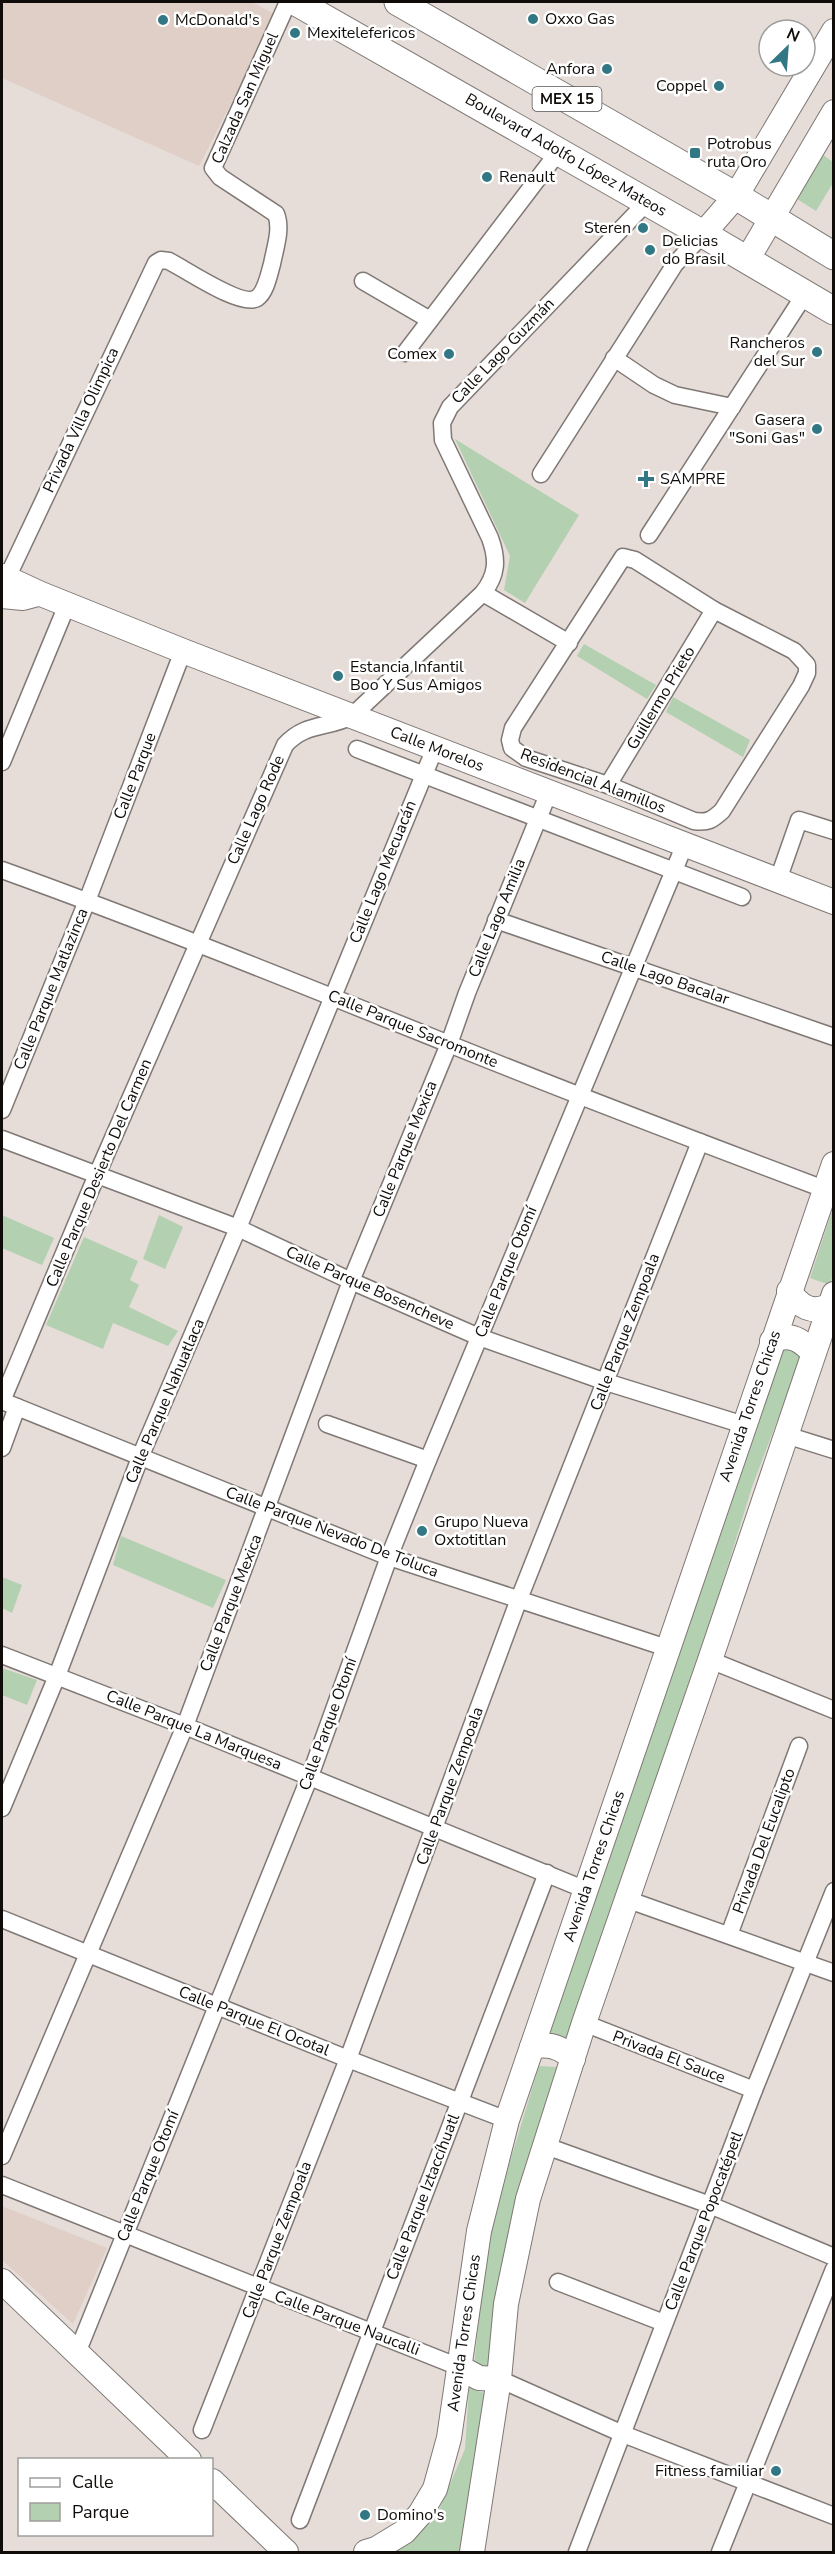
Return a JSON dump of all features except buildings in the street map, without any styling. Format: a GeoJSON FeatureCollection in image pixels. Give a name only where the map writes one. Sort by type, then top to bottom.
{"type":"FeatureCollection","features":[{"type":"Feature","properties":{"kind":"main road","name":"Boulevard Adolfo López Mateos"},"geometry":{"type":"LineString","coordinates":[[296,2],[834,311]]}},
{"type":"Feature","properties":{"kind":"main road","name":"MEX 15"},"geometry":{"type":"LineString","coordinates":[[398,2],[736,196],[834,256]]}},
{"type":"Feature","properties":{"kind":"main road"},"geometry":{"type":"LineString","coordinates":[[703,234],[736,196],[834,31]]}},
{"type":"Feature","properties":{"kind":"main road"},"geometry":{"type":"LineString","coordinates":[[747,260],[834,112]]}},
{"type":"Feature","properties":{"kind":"main road","name":"Calle Morelos"},"geometry":{"type":"LineString","coordinates":[[3,583],[41,594],[834,902]]}},
{"type":"Feature","properties":{"kind":"main road","name":"Avenida Torres Chicas"},"geometry":{"type":"LineString","coordinates":[[366,2553],[404,2532],[420,2514],[435,2489],[449,2438],[479,2231],[507,2120],[834,1164]]}},
{"type":"Feature","properties":{"kind":"main road"},"geometry":{"type":"LineString","coordinates":[[789,1291],[796,1302],[817,1311],[832,1299]]}},
{"type":"Feature","properties":{"kind":"main road"},"geometry":{"type":"LineString","coordinates":[[472,2553],[499,2379],[506,2304],[519,2231],[584,2023],[832,1299]]}},
{"type":"Feature","properties":{"kind":"main road"},"geometry":{"type":"LineString","coordinates":[[772,1341],[784,1337],[793,1338],[802,1342],[813,1353]]}},
{"type":"Feature","properties":{"kind":"main road"},"geometry":{"type":"LineString","coordinates":[[532,2047],[549,2046],[568,2054],[573,2059]]}},
{"type":"Feature","properties":{"kind":"main road"},"geometry":{"type":"LineString","coordinates":[[2,2281],[187,2458]]}},
{"type":"Feature","properties":{"kind":"main road"},"geometry":{"type":"LineString","coordinates":[[459,2367],[479,2378],[499,2379]]}},
{"type":"Feature","properties":{"kind":"main road"},"geometry":{"type":"LineString","coordinates":[[213,2482],[286,2553]]}},
{"type":"Feature","properties":{"kind":"street","name":"Calzada San Miguel"},"geometry":{"type":"LineString","coordinates":[[156,263],[161,260],[169,261],[235,297],[250,300],[257,298],[269,278],[278,232],[276,214],[220,177],[213,168],[288,2]]}},
{"type":"Feature","properties":{"kind":"street"},"geometry":{"type":"LineString","coordinates":[[405,353],[559,151]]}},
{"type":"Feature","properties":{"kind":"street","name":"Calle Lago Guzmán"},"geometry":{"type":"LineString","coordinates":[[352,716],[483,594],[495,574],[495,552],[443,440],[442,423],[450,407],[647,202]]}},
{"type":"Feature","properties":{"kind":"street"},"geometry":{"type":"LineString","coordinates":[[541,474],[675,264],[703,234]]}},
{"type":"Feature","properties":{"kind":"street","name":"Privada Villa Olimpica"},"geometry":{"type":"LineString","coordinates":[[3,583],[156,263]]}},
{"type":"Feature","properties":{"kind":"street"},"geometry":{"type":"LineString","coordinates":[[363,280],[430,320]]}},
{"type":"Feature","properties":{"kind":"street"},"geometry":{"type":"LineString","coordinates":[[649,535],[805,294]]}},
{"type":"Feature","properties":{"kind":"street"},"geometry":{"type":"LineString","coordinates":[[614,358],[654,386],[675,395],[732,407]]}},
{"type":"Feature","properties":{"kind":"street","name":"Residencial Alamillos"},"geometry":{"type":"LineString","coordinates":[[623,557],[635,560],[714,610],[794,651],[807,665],[807,673],[722,811],[711,821],[705,823],[694,821],[608,785],[526,758],[512,748],[510,740],[518,720],[623,557]]}},
{"type":"Feature","properties":{"kind":"street"},"geometry":{"type":"LineString","coordinates":[[483,594],[569,643]]}},
{"type":"Feature","properties":{"kind":"street"},"geometry":{"type":"LineString","coordinates":[[2,762],[68,605]]}},
{"type":"Feature","properties":{"kind":"street","name":"Guillermo Prieto"},"geometry":{"type":"LineString","coordinates":[[608,785],[714,610]]}},
{"type":"Feature","properties":{"kind":"street","name":"Calle Parque"},"geometry":{"type":"LineString","coordinates":[[87,901],[183,651]]}},
{"type":"Feature","properties":{"kind":"street","name":"Calle Lago Rode"},"geometry":{"type":"LineString","coordinates":[[198,945],[285,745],[307,728],[341,722],[352,716]]}},
{"type":"Feature","properties":{"kind":"street","name":"Calle Lago Mecuacán"},"geometry":{"type":"LineString","coordinates":[[332,996],[435,748]]}},
{"type":"Feature","properties":{"kind":"street"},"geometry":{"type":"LineString","coordinates":[[357,749],[742,897]]}},
{"type":"Feature","properties":{"kind":"street","name":"Calle Lago Amilia"},"geometry":{"type":"LineString","coordinates":[[449,1044],[496,920],[549,792]]}},
{"type":"Feature","properties":{"kind":"street"},"geometry":{"type":"LineString","coordinates":[[778,880],[799,820],[834,831]]}},
{"type":"Feature","properties":{"kind":"street","name":"Calle Parque Otomí"},"geometry":{"type":"LineString","coordinates":[[77,2354],[310,1776],[388,1557],[578,1095],[685,844]]}},
{"type":"Feature","properties":{"kind":"street","name":"Calle Parque Sacromonte"},"geometry":{"type":"LineString","coordinates":[[2,870],[332,996],[578,1095],[824,1190]]}},
{"type":"Feature","properties":{"kind":"street","name":"Calle Parque Matlazinca"},"geometry":{"type":"LineString","coordinates":[[2,1110],[87,901]]}},
{"type":"Feature","properties":{"kind":"street","name":"Calle Lago Bacalar"},"geometry":{"type":"LineString","coordinates":[[496,920],[834,1037]]}},
{"type":"Feature","properties":{"kind":"street","name":"Calle Parque Desierto Del Carmen"},"geometry":{"type":"LineString","coordinates":[[2,1448],[7,1403],[96,1177],[198,945]]}},
{"type":"Feature","properties":{"kind":"street","name":"Calle Parque Nahuatlaca"},"geometry":{"type":"LineString","coordinates":[[2,1808],[57,1676],[141,1455],[238,1228],[332,996]]}},
{"type":"Feature","properties":{"kind":"street","name":"Calle Parque Mexica"},"geometry":{"type":"LineString","coordinates":[[2,2156],[184,1726],[351,1281],[449,1044]]}},
{"type":"Feature","properties":{"kind":"street","name":"Calle Parque Bosencheve"},"geometry":{"type":"LineString","coordinates":[[2,1139],[96,1177],[238,1228],[479,1337],[606,1382],[744,1425]]}},
{"type":"Feature","properties":{"kind":"street","name":"Calle Parque Zempoala"},"geometry":{"type":"LineString","coordinates":[[202,2430],[348,2059],[519,1599],[700,1142]]}},
{"type":"Feature","properties":{"kind":"street","name":"Calle Parque Nevado De Toluca"},"geometry":{"type":"LineString","coordinates":[[7,1403],[141,1455],[267,1509],[388,1557],[667,1648]]}},
{"type":"Feature","properties":{"kind":"street"},"geometry":{"type":"LineString","coordinates":[[327,1424],[428,1460]]}},
{"type":"Feature","properties":{"kind":"street"},"geometry":{"type":"LineString","coordinates":[[786,1435],[834,1450]]}},
{"type":"Feature","properties":{"kind":"street","name":"Calle Parque La Marquesa"},"geometry":{"type":"LineString","coordinates":[[2,1655],[310,1776],[586,1890]]}},
{"type":"Feature","properties":{"kind":"street"},"geometry":{"type":"LineString","coordinates":[[710,1660],[834,1710]]}},
{"type":"Feature","properties":{"kind":"street","name":"Privada Del Eucalipto"},"geometry":{"type":"LineString","coordinates":[[729,1935],[799,1746]]}},
{"type":"Feature","properties":{"kind":"street","name":"Calle Parque Iztaccíhuatl"},"geometry":{"type":"LineString","coordinates":[[300,2520],[547,1873]]}},
{"type":"Feature","properties":{"kind":"street","name":"Calle Parque Popocatépetl"},"geometry":{"type":"LineString","coordinates":[[577,2553],[754,2090],[834,1891]]}},
{"type":"Feature","properties":{"kind":"street"},"geometry":{"type":"LineString","coordinates":[[626,1899],[834,1973]]}},
{"type":"Feature","properties":{"kind":"street","name":"Calle Parque El Ocotal"},"geometry":{"type":"LineString","coordinates":[[2,1919],[460,2104],[507,2120]]}},
{"type":"Feature","properties":{"kind":"street","name":"Privada El Sauce"},"geometry":{"type":"LineString","coordinates":[[584,2023],[754,2090]]}},
{"type":"Feature","properties":{"kind":"street"},"geometry":{"type":"LineString","coordinates":[[546,2146],[710,2205],[834,2257]]}},
{"type":"Feature","properties":{"kind":"street","name":"Calle Parque Naucalli"},"geometry":{"type":"LineString","coordinates":[[2,2186],[459,2367]]}},
{"type":"Feature","properties":{"kind":"street"},"geometry":{"type":"LineString","coordinates":[[720,2553],[834,2269]]}},
{"type":"Feature","properties":{"kind":"street"},"geometry":{"type":"LineString","coordinates":[[558,2282],[664,2323]]}},
{"type":"Feature","properties":{"kind":"street"},"geometry":{"type":"LineString","coordinates":[[499,2379],[623,2434],[834,2516]]}},
{"type":"Feature","properties":{"kind":"shaded area"},"geometry":{"type":"Polygon","coordinates":[[[2,2],[252,2],[276,15],[199,166],[2,78],[2,2]]]}},
{"type":"Feature","properties":{"kind":"shaded area"},"geometry":{"type":"Polygon","coordinates":[[[2,2206],[107,2248],[73,2324],[2,2260],[2,2206]]]}},
{"type":"Feature","properties":{"kind":"green space"},"geometry":{"type":"Polygon","coordinates":[[[823,155],[833,162],[833,183],[816,211],[797,199],[823,155]]]}},
{"type":"Feature","properties":{"kind":"green space"},"geometry":{"type":"Polygon","coordinates":[[[455,439],[579,515],[525,603],[504,590],[510,556],[455,439]]]}},
{"type":"Feature","properties":{"kind":"green space"},"geometry":{"type":"Polygon","coordinates":[[[584,644],[656,685],[647,699],[577,656],[584,644]]]}},
{"type":"Feature","properties":{"kind":"green space"},"geometry":{"type":"Polygon","coordinates":[[[673,697],[750,740],[743,757],[666,712],[673,697]]]}},
{"type":"Feature","properties":{"kind":"green space"},"geometry":{"type":"Polygon","coordinates":[[[833,1208],[833,1274],[830,1285],[810,1278],[833,1208]]]}},
{"type":"Feature","properties":{"kind":"green space"},"geometry":{"type":"Polygon","coordinates":[[[2,1215],[54,1238],[42,1265],[2,1248],[2,1215]]]}},
{"type":"Feature","properties":{"kind":"green space"},"geometry":{"type":"Polygon","coordinates":[[[159,1215],[183,1227],[165,1269],[143,1259],[159,1215]]]}},
{"type":"Feature","properties":{"kind":"green space"},"geometry":{"type":"Polygon","coordinates":[[[84,1237],[138,1261],[130,1280],[139,1285],[129,1307],[178,1331],[168,1346],[113,1323],[103,1349],[46,1325],[84,1237]]]}},
{"type":"Feature","properties":{"kind":"green space"},"geometry":{"type":"Polygon","coordinates":[[[783,1349],[802,1355],[752,1487],[694,1676],[568,2043],[548,2038],[783,1349]]]}},
{"type":"Feature","properties":{"kind":"green space"},"geometry":{"type":"Polygon","coordinates":[[[121,1536],[226,1580],[213,1608],[113,1565],[121,1536]]]}},
{"type":"Feature","properties":{"kind":"green space"},"geometry":{"type":"Polygon","coordinates":[[[2,1577],[22,1585],[12,1613],[2,1608],[2,1577]]]}},
{"type":"Feature","properties":{"kind":"green space"},"geometry":{"type":"Polygon","coordinates":[[[2,1668],[37,1680],[27,1705],[2,1695],[2,1668]]]}},
{"type":"Feature","properties":{"kind":"green space"},"geometry":{"type":"Polygon","coordinates":[[[539,2066],[558,2067],[490,2369],[474,2365],[488,2234],[539,2066]]]}},
{"type":"Feature","properties":{"kind":"green space"},"geometry":{"type":"Polygon","coordinates":[[[469,2388],[484,2393],[461,2552],[395,2552],[435,2519],[465,2449],[469,2388]]]}},
{"type":"Feature","properties":{"kind":"place","name":"Oxxo Gas"},"geometry":{"type":"Point","coordinates":[533,19]}},
{"type":"Feature","properties":{"kind":"place","name":"McDonald's"},"geometry":{"type":"Point","coordinates":[163,20]}},
{"type":"Feature","properties":{"kind":"place","name":"Mexitelefericos"},"geometry":{"type":"Point","coordinates":[295,33]}},
{"type":"Feature","properties":{"kind":"place","name":"Anfora"},"geometry":{"type":"Point","coordinates":[607,69]}},
{"type":"Feature","properties":{"kind":"place","name":"Coppel"},"geometry":{"type":"Point","coordinates":[719,86]}},
{"type":"Feature","properties":{"kind":"place","name":"Potrobus ruta Oro"},"geometry":{"type":"Point","coordinates":[695,153]}},
{"type":"Feature","properties":{"kind":"place","name":"Renault"},"geometry":{"type":"Point","coordinates":[487,177]}},
{"type":"Feature","properties":{"kind":"place","name":"Steren"},"geometry":{"type":"Point","coordinates":[643,228]}},
{"type":"Feature","properties":{"kind":"place","name":"Delicias do Brasil"},"geometry":{"type":"Point","coordinates":[650,250]}},
{"type":"Feature","properties":{"kind":"place","name":"Rancheros del Sur"},"geometry":{"type":"Point","coordinates":[817,352]}},
{"type":"Feature","properties":{"kind":"place","name":"Comex"},"geometry":{"type":"Point","coordinates":[449,354]}},
{"type":"Feature","properties":{"kind":"place","name":"Gasera \"Soni Gas\""},"geometry":{"type":"Point","coordinates":[817,429]}},
{"type":"Feature","properties":{"kind":"place","name":"SAMPRE"},"geometry":{"type":"Point","coordinates":[646,479]}},
{"type":"Feature","properties":{"kind":"place","name":"Estancia Infantil Boo Y Sus Amigos"},"geometry":{"type":"Point","coordinates":[338,676]}},
{"type":"Feature","properties":{"kind":"place","name":"Grupo Nueva Oxtotitlan"},"geometry":{"type":"Point","coordinates":[422,1531]}},
{"type":"Feature","properties":{"kind":"place","name":"Fitness familiar"},"geometry":{"type":"Point","coordinates":[776,2471]}},
{"type":"Feature","properties":{"kind":"place","name":"Domino's"},"geometry":{"type":"Point","coordinates":[365,2515]}}]}
